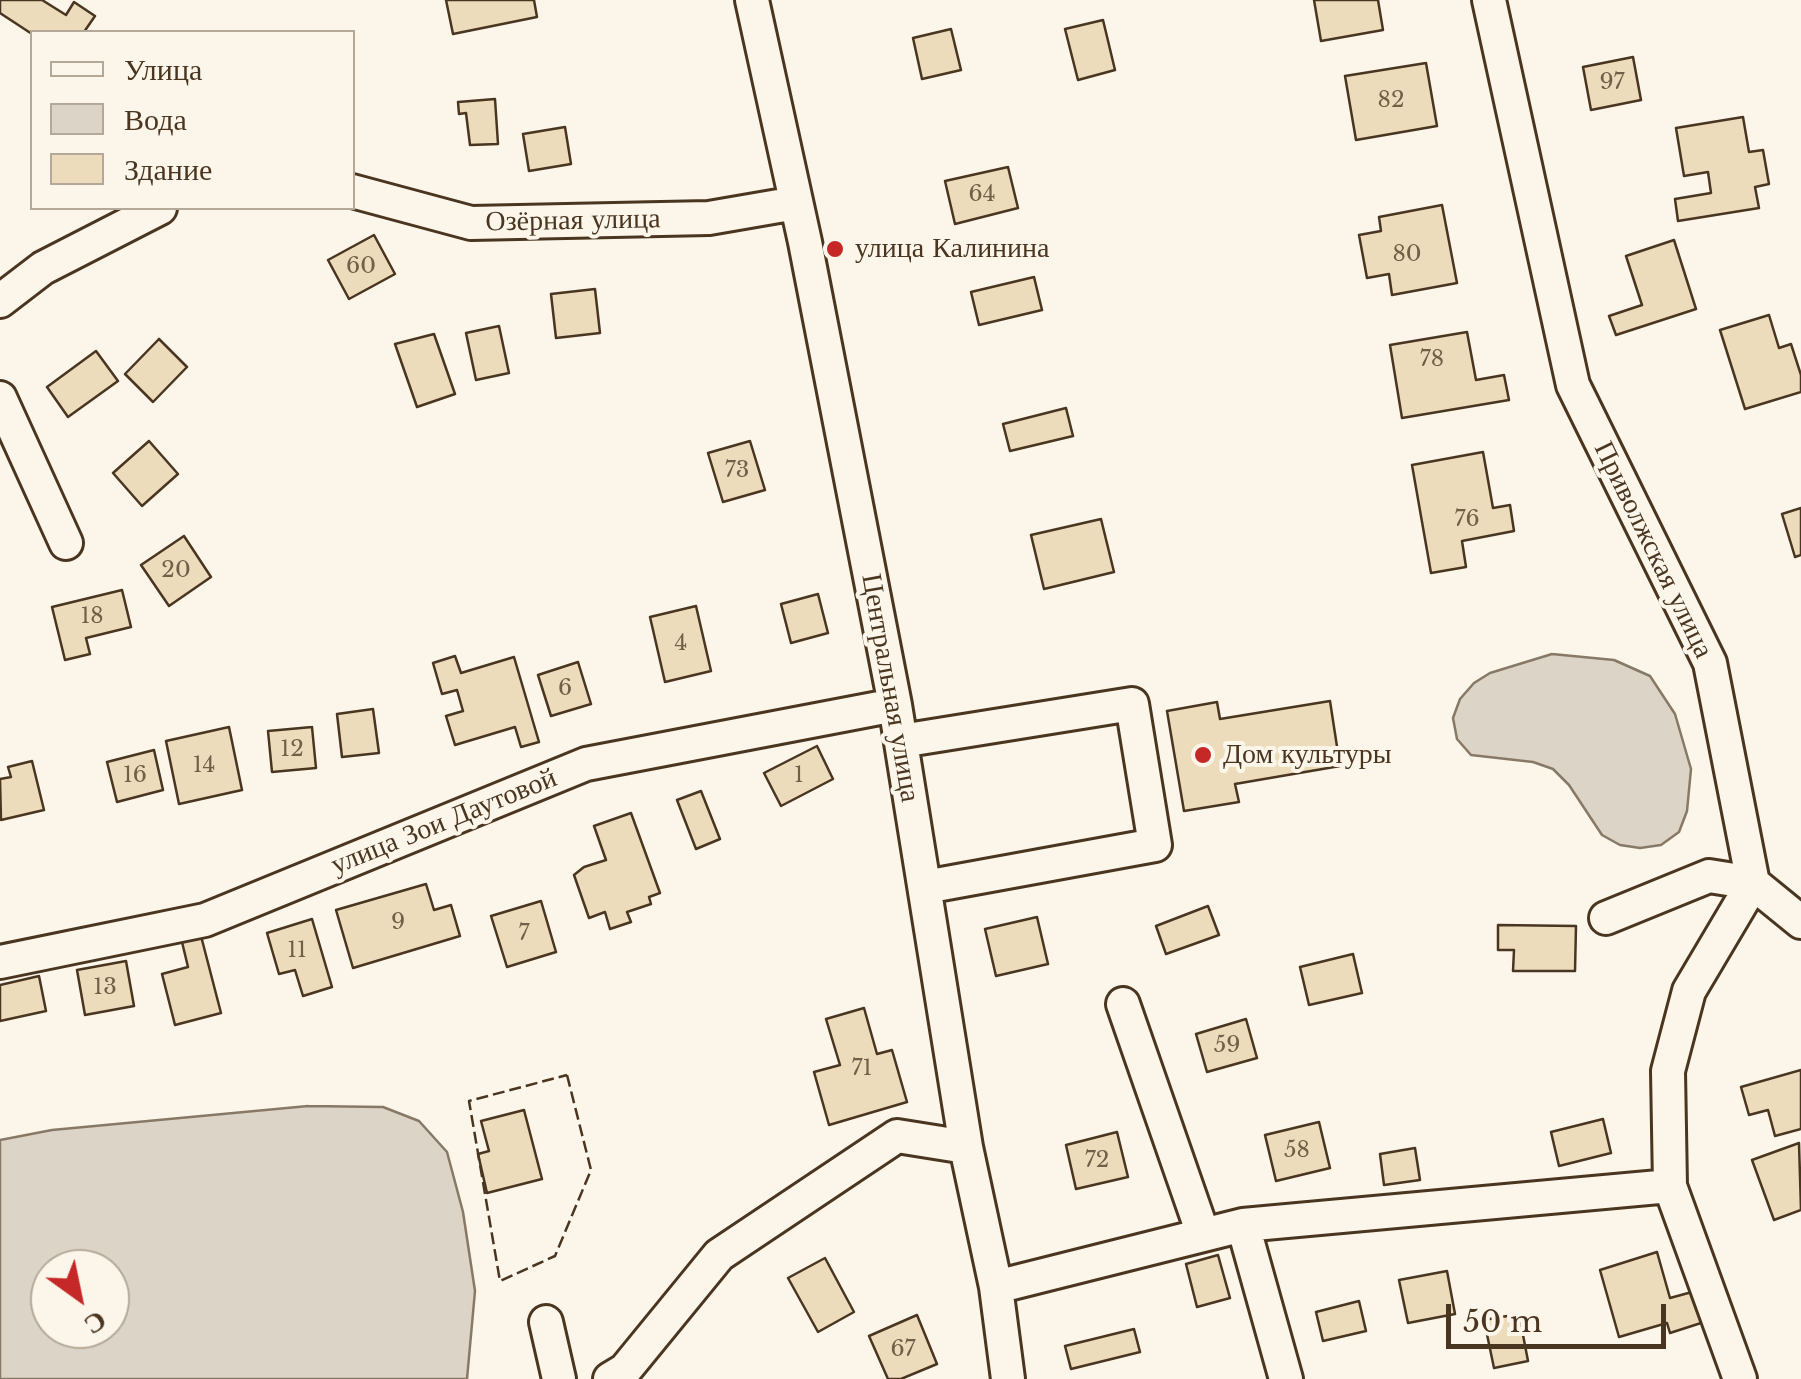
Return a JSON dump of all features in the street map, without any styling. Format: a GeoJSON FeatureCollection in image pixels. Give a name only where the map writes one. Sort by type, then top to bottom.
{"type":"FeatureCollection","features":[{"type":"Feature","properties":{"kind":"street","name":"Центральная улица"},"geometry":{"type":"LineString","coordinates":[[752,0],[895,705],[966,1147],[996,1287],[1008,1379]]}},
{"type":"Feature","properties":{"kind":"street","name":"Приволжская улица"},"geometry":{"type":"LineString","coordinates":[[1489,0],[1572,385],[1710,662],[1752,883]]}},
{"type":"Feature","properties":{"kind":"street","name":"Озёрная улица"},"geometry":{"type":"LineString","coordinates":[[355,192],[471,224],[709,218],[796,203]]}},
{"type":"Feature","properties":{"kind":"street"},"geometry":{"type":"LineString","coordinates":[[0,301],[44,268],[156,210]]}},
{"type":"Feature","properties":{"kind":"street"},"geometry":{"type":"LineString","coordinates":[[0,398],[66,543]]}},
{"type":"Feature","properties":{"kind":"street"},"geometry":{"type":"LineString","coordinates":[[901,740],[1132,704],[1135,721],[1155,845],[925,888]]}},
{"type":"Feature","properties":{"kind":"street","name":"улица Зои Даутовой"},"geometry":{"type":"LineString","coordinates":[[0,962],[205,920],[586,764],[895,705]]}},
{"type":"Feature","properties":{"kind":"street"},"geometry":{"type":"LineString","coordinates":[[1606,918],[1708,876],[1752,883],[1801,922]]}},
{"type":"Feature","properties":{"kind":"street"},"geometry":{"type":"LineString","coordinates":[[1740,1379],[1670,1186],[1668,1072],[1689,991],[1752,883]]}},
{"type":"Feature","properties":{"kind":"street"},"geometry":{"type":"LineString","coordinates":[[1124,1004],[1203,1234]]}},
{"type":"Feature","properties":{"kind":"street"},"geometry":{"type":"LineString","coordinates":[[610,1379],[625,1370],[719,1255],[897,1136],[966,1147]]}},
{"type":"Feature","properties":{"kind":"street"},"geometry":{"type":"LineString","coordinates":[[996,1287],[1242,1225],[1670,1186]]}},
{"type":"Feature","properties":{"kind":"street"},"geometry":{"type":"LineString","coordinates":[[1242,1225],[1286,1379]]}},
{"type":"Feature","properties":{"kind":"street"},"geometry":{"type":"LineString","coordinates":[[546,1322],[560,1379]]}},
{"type":"Feature","properties":{"kind":"water"},"geometry":{"type":"Polygon","coordinates":[[[1552,654],[1614,660],[1650,676],[1675,714],[1691,769],[1687,811],[1679,832],[1661,845],[1620,845],[1602,835],[1569,785],[1553,769],[1533,762],[1471,755],[1457,739],[1453,718],[1460,699],[1474,683],[1490,673],[1552,654]]]}},
{"type":"Feature","properties":{"kind":"water"},"geometry":{"type":"Polygon","coordinates":[[[308,1106],[383,1107],[419,1121],[447,1152],[463,1212],[475,1291],[467,1379],[0,1379],[0,1140],[52,1130],[308,1106]]]}},
{"type":"Feature","properties":{"kind":"building"},"geometry":{"type":"Polygon","coordinates":[[[0,0],[42,0],[66,15],[74,2],[95,16],[85,30],[30,33],[0,13],[0,0]]]}},
{"type":"Feature","properties":{"kind":"building"},"geometry":{"type":"Polygon","coordinates":[[[446,0],[534,0],[537,17],[453,34],[446,0]]]}},
{"type":"Feature","properties":{"kind":"building"},"geometry":{"type":"Polygon","coordinates":[[[1314,0],[1378,0],[1383,30],[1321,41],[1314,0]]]}},
{"type":"Feature","properties":{"kind":"building"},"geometry":{"type":"Polygon","coordinates":[[[1103,20],[1115,70],[1078,80],[1065,29],[1103,20]]]}},
{"type":"Feature","properties":{"kind":"building"},"geometry":{"type":"Polygon","coordinates":[[[951,29],[961,70],[922,79],[913,38],[951,29]]]}},
{"type":"Feature","properties":{"kind":"building"},"geometry":{"type":"Polygon","coordinates":[[[1633,57],[1641,100],[1591,110],[1583,67],[1633,57]]]}},
{"type":"Feature","properties":{"kind":"building"},"geometry":{"type":"Polygon","coordinates":[[[1426,63],[1437,126],[1356,140],[1345,76],[1426,63]]]}},
{"type":"Feature","properties":{"kind":"building"},"geometry":{"type":"Polygon","coordinates":[[[495,99],[498,144],[470,145],[466,113],[459,114],[458,102],[495,99]]]}},
{"type":"Feature","properties":{"kind":"building"},"geometry":{"type":"Polygon","coordinates":[[[1743,117],[1749,152],[1763,150],[1769,184],[1755,187],[1759,208],[1678,221],[1675,199],[1711,193],[1708,172],[1684,176],[1676,128],[1743,117]]]}},
{"type":"Feature","properties":{"kind":"building"},"geometry":{"type":"Polygon","coordinates":[[[565,127],[571,164],[529,171],[523,134],[565,127]]]}},
{"type":"Feature","properties":{"kind":"building"},"geometry":{"type":"Polygon","coordinates":[[[1008,167],[1018,208],[955,224],[945,181],[1008,167]]]}},
{"type":"Feature","properties":{"kind":"building"},"geometry":{"type":"Polygon","coordinates":[[[1442,205],[1457,283],[1392,295],[1389,274],[1367,278],[1359,235],[1381,231],[1379,217],[1442,205]]]}},
{"type":"Feature","properties":{"kind":"building"},"geometry":{"type":"Polygon","coordinates":[[[374,235],[395,274],[349,299],[328,260],[374,235]]]}},
{"type":"Feature","properties":{"kind":"building"},"geometry":{"type":"Polygon","coordinates":[[[1674,240],[1696,309],[1616,335],[1609,316],[1642,305],[1626,256],[1674,240]]]}},
{"type":"Feature","properties":{"kind":"building"},"geometry":{"type":"Polygon","coordinates":[[[1034,277],[1042,310],[979,325],[971,292],[1034,277]]]}},
{"type":"Feature","properties":{"kind":"building"},"geometry":{"type":"Polygon","coordinates":[[[595,289],[600,333],[556,338],[551,294],[595,289]]]}},
{"type":"Feature","properties":{"kind":"building"},"geometry":{"type":"Polygon","coordinates":[[[1769,315],[1779,348],[1791,344],[1801,375],[1801,392],[1745,409],[1720,330],[1769,315]]]}},
{"type":"Feature","properties":{"kind":"building"},"geometry":{"type":"Polygon","coordinates":[[[499,326],[509,373],[476,380],[466,333],[499,326]]]}},
{"type":"Feature","properties":{"kind":"building"},"geometry":{"type":"Polygon","coordinates":[[[1467,332],[1476,380],[1504,375],[1509,400],[1402,418],[1390,345],[1467,332]]]}},
{"type":"Feature","properties":{"kind":"building"},"geometry":{"type":"Polygon","coordinates":[[[434,334],[455,394],[417,407],[395,344],[434,334]]]}},
{"type":"Feature","properties":{"kind":"building"},"geometry":{"type":"Polygon","coordinates":[[[159,339],[187,367],[153,402],[125,374],[159,339]]]}},
{"type":"Feature","properties":{"kind":"building"},"geometry":{"type":"Polygon","coordinates":[[[96,351],[118,381],[68,417],[47,387],[96,351]]]}},
{"type":"Feature","properties":{"kind":"building"},"geometry":{"type":"Polygon","coordinates":[[[1066,408],[1073,436],[1010,451],[1003,424],[1066,408]]]}},
{"type":"Feature","properties":{"kind":"building"},"geometry":{"type":"Polygon","coordinates":[[[149,441],[178,474],[142,506],[113,473],[149,441]]]}},
{"type":"Feature","properties":{"kind":"building"},"geometry":{"type":"Polygon","coordinates":[[[750,441],[765,490],[723,502],[708,453],[750,441]]]}},
{"type":"Feature","properties":{"kind":"building"},"geometry":{"type":"Polygon","coordinates":[[[1483,452],[1493,508],[1510,505],[1514,531],[1462,541],[1466,567],[1431,573],[1412,465],[1483,452]]]}},
{"type":"Feature","properties":{"kind":"building"},"geometry":{"type":"Polygon","coordinates":[[[1801,508],[1801,555],[1795,557],[1782,514],[1801,508]]]}},
{"type":"Feature","properties":{"kind":"building"},"geometry":{"type":"Polygon","coordinates":[[[1101,519],[1114,572],[1044,589],[1031,535],[1101,519]]]}},
{"type":"Feature","properties":{"kind":"building"},"geometry":{"type":"Polygon","coordinates":[[[184,536],[211,577],[169,606],[141,565],[184,536]]]}},
{"type":"Feature","properties":{"kind":"building"},"geometry":{"type":"Polygon","coordinates":[[[122,590],[131,627],[86,638],[90,654],[65,660],[52,607],[122,590]]]}},
{"type":"Feature","properties":{"kind":"building"},"geometry":{"type":"Polygon","coordinates":[[[818,594],[828,633],[791,643],[781,604],[818,594]]]}},
{"type":"Feature","properties":{"kind":"building"},"geometry":{"type":"Polygon","coordinates":[[[696,606],[711,671],[665,682],[650,617],[696,606]]]}},
{"type":"Feature","properties":{"kind":"building"},"geometry":{"type":"Polygon","coordinates":[[[455,656],[461,673],[514,657],[539,742],[521,747],[515,727],[455,745],[446,716],[463,711],[457,690],[442,694],[433,663],[455,656]]]}},
{"type":"Feature","properties":{"kind":"building"},"geometry":{"type":"Polygon","coordinates":[[[578,662],[591,704],[551,716],[538,675],[578,662]]]}},
{"type":"Feature","properties":{"kind":"building"},"geometry":{"type":"Polygon","coordinates":[[[1330,701],[1340,766],[1235,784],[1239,802],[1184,811],[1167,711],[1217,702],[1220,719],[1330,701]]]}},
{"type":"Feature","properties":{"kind":"building"},"geometry":{"type":"Polygon","coordinates":[[[373,709],[379,753],[342,757],[337,714],[373,709]]]}},
{"type":"Feature","properties":{"kind":"building"},"geometry":{"type":"Polygon","coordinates":[[[229,727],[242,790],[179,804],[166,741],[229,727]]]}},
{"type":"Feature","properties":{"kind":"building"},"geometry":{"type":"Polygon","coordinates":[[[312,727],[316,768],[272,772],[268,731],[312,727]]]}},
{"type":"Feature","properties":{"kind":"building"},"geometry":{"type":"Polygon","coordinates":[[[817,746],[833,779],[781,806],[764,773],[817,746]]]}},
{"type":"Feature","properties":{"kind":"building"},"geometry":{"type":"Polygon","coordinates":[[[154,750],[163,790],[117,802],[107,762],[154,750]]]}},
{"type":"Feature","properties":{"kind":"building"},"geometry":{"type":"Polygon","coordinates":[[[32,761],[44,810],[1,820],[0,779],[11,777],[8,767],[32,761]]]}},
{"type":"Feature","properties":{"kind":"building"},"geometry":{"type":"Polygon","coordinates":[[[701,791],[720,839],[696,849],[677,800],[701,791]]]}},
{"type":"Feature","properties":{"kind":"building"},"geometry":{"type":"Polygon","coordinates":[[[631,813],[660,893],[649,897],[651,904],[627,912],[631,922],[610,929],[605,912],[589,918],[574,875],[606,860],[594,826],[631,813]]]}},
{"type":"Feature","properties":{"kind":"building"},"geometry":{"type":"Polygon","coordinates":[[[426,884],[434,910],[451,905],[460,936],[353,968],[336,910],[426,884]]]}},
{"type":"Feature","properties":{"kind":"building"},"geometry":{"type":"Polygon","coordinates":[[[541,901],[556,952],[507,967],[491,916],[541,901]]]}},
{"type":"Feature","properties":{"kind":"building"},"geometry":{"type":"Polygon","coordinates":[[[1208,906],[1219,935],[1166,954],[1156,926],[1208,906]]]}},
{"type":"Feature","properties":{"kind":"building"},"geometry":{"type":"Polygon","coordinates":[[[1037,917],[1048,964],[996,976],[985,929],[1037,917]]]}},
{"type":"Feature","properties":{"kind":"building"},"geometry":{"type":"Polygon","coordinates":[[[312,919],[332,987],[303,996],[295,970],[279,974],[267,933],[312,919]]]}},
{"type":"Feature","properties":{"kind":"building"},"geometry":{"type":"Polygon","coordinates":[[[1498,925],[1576,926],[1575,971],[1513,971],[1514,950],[1498,950],[1498,925]]]}},
{"type":"Feature","properties":{"kind":"building"},"geometry":{"type":"Polygon","coordinates":[[[201,936],[221,1013],[175,1025],[162,974],[188,967],[182,942],[201,936]]]}},
{"type":"Feature","properties":{"kind":"building"},"geometry":{"type":"Polygon","coordinates":[[[1353,954],[1362,993],[1309,1005],[1300,967],[1353,954]]]}},
{"type":"Feature","properties":{"kind":"building"},"geometry":{"type":"Polygon","coordinates":[[[126,961],[134,1006],[85,1015],[77,970],[126,961]]]}},
{"type":"Feature","properties":{"kind":"building"},"geometry":{"type":"Polygon","coordinates":[[[39,976],[46,1011],[0,1021],[0,985],[39,976]]]}},
{"type":"Feature","properties":{"kind":"building"},"geometry":{"type":"Polygon","coordinates":[[[864,1008],[877,1054],[892,1050],[907,1102],[829,1125],[814,1072],[840,1065],[826,1019],[864,1008]]]}},
{"type":"Feature","properties":{"kind":"building"},"geometry":{"type":"Polygon","coordinates":[[[1246,1019],[1257,1058],[1207,1072],[1196,1034],[1246,1019]]]}},
{"type":"Feature","properties":{"kind":"building"},"geometry":{"type":"Polygon","coordinates":[[[1801,1070],[1801,1129],[1775,1136],[1768,1110],[1749,1115],[1741,1087],[1801,1070]]]}},
{"type":"Feature","properties":{"kind":"building"},"geometry":{"type":"Polygon","coordinates":[[[524,1110],[542,1179],[487,1193],[478,1154],[489,1151],[481,1121],[524,1110]]]}},
{"type":"Feature","properties":{"kind":"building"},"geometry":{"type":"Polygon","coordinates":[[[1603,1119],[1611,1153],[1559,1166],[1551,1132],[1603,1119]]]}},
{"type":"Feature","properties":{"kind":"building"},"geometry":{"type":"Polygon","coordinates":[[[1319,1122],[1330,1168],[1276,1181],[1265,1135],[1319,1122]]]}},
{"type":"Feature","properties":{"kind":"building"},"geometry":{"type":"Polygon","coordinates":[[[1117,1132],[1128,1177],[1076,1189],[1066,1145],[1117,1132]]]}},
{"type":"Feature","properties":{"kind":"building"},"geometry":{"type":"Polygon","coordinates":[[[1799,1143],[1801,1210],[1774,1220],[1752,1160],[1799,1143]]]}},
{"type":"Feature","properties":{"kind":"building"},"geometry":{"type":"Polygon","coordinates":[[[1415,1148],[1420,1180],[1384,1185],[1380,1154],[1415,1148]]]}},
{"type":"Feature","properties":{"kind":"building"},"geometry":{"type":"Polygon","coordinates":[[[1657,1252],[1670,1298],[1692,1292],[1701,1323],[1670,1333],[1667,1323],[1619,1337],[1600,1270],[1657,1252]]]}},
{"type":"Feature","properties":{"kind":"building"},"geometry":{"type":"Polygon","coordinates":[[[1218,1255],[1230,1298],[1197,1307],[1186,1264],[1218,1255]]]}},
{"type":"Feature","properties":{"kind":"building"},"geometry":{"type":"Polygon","coordinates":[[[825,1258],[854,1312],[818,1332],[788,1278],[825,1258]]]}},
{"type":"Feature","properties":{"kind":"building"},"geometry":{"type":"Polygon","coordinates":[[[1447,1271],[1455,1314],[1408,1323],[1399,1280],[1447,1271]]]}},
{"type":"Feature","properties":{"kind":"building"},"geometry":{"type":"Polygon","coordinates":[[[1359,1301],[1366,1331],[1323,1341],[1316,1312],[1359,1301]]]}},
{"type":"Feature","properties":{"kind":"building"},"geometry":{"type":"Polygon","coordinates":[[[1519,1314],[1528,1361],[1494,1368],[1484,1320],[1519,1314]]]}},
{"type":"Feature","properties":{"kind":"building"},"geometry":{"type":"Polygon","coordinates":[[[917,1315],[937,1364],[901,1379],[888,1379],[869,1336],[917,1315]]]}},
{"type":"Feature","properties":{"kind":"building"},"geometry":{"type":"Polygon","coordinates":[[[1134,1329],[1140,1352],[1071,1369],[1065,1346],[1134,1329]]]}},
{"type":"Feature","properties":{"kind":"fence"},"geometry":{"type":"LineString","coordinates":[[567,1075],[591,1170],[555,1256],[500,1281],[469,1101],[567,1075]]}},
{"type":"Feature","properties":{"kind":"place","name":"улица Калинина"},"geometry":{"type":"Point","coordinates":[835,249]}},
{"type":"Feature","properties":{"kind":"place","name":"Дом культуры"},"geometry":{"type":"Point","coordinates":[1203,755]}}]}
